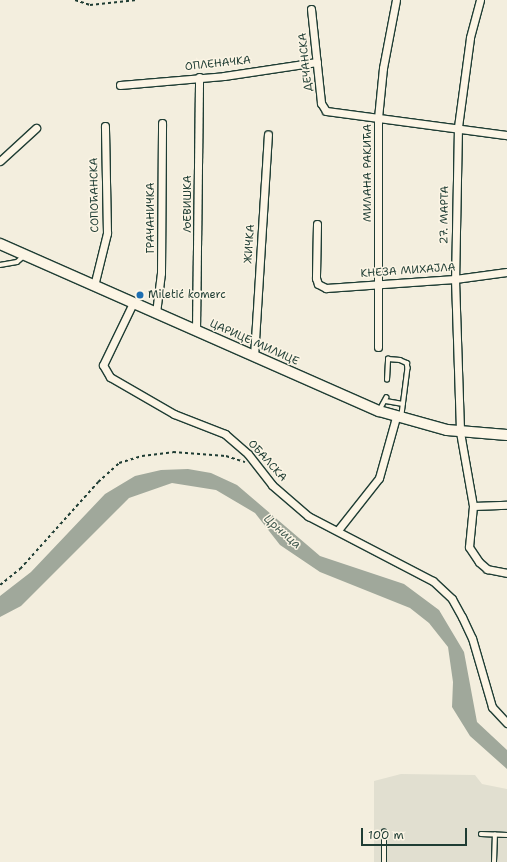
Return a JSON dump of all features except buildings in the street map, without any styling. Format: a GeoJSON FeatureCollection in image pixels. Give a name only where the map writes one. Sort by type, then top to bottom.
{"type":"FeatureCollection","features":[{"type":"Feature","properties":{"kind":"main road","name":"ЦАРИЦЕ МИЛИЦЕ"},"geometry":{"type":"LineString","coordinates":[[0,244],[379,411],[398,418],[460,432],[507,435]]}},
{"type":"Feature","properties":{"kind":"street","name":"МИЛАНА РАКИЋА"},"geometry":{"type":"LineString","coordinates":[[378,347],[378,118],[383,68],[396,0]]}},
{"type":"Feature","properties":{"kind":"street","name":"27. МАРТА"},"geometry":{"type":"LineString","coordinates":[[480,0],[470,38],[458,127],[455,279],[460,432],[473,506],[469,538],[473,555],[487,568],[507,572]]}},
{"type":"Feature","properties":{"kind":"street","name":"ДЕЧАНСКА"},"geometry":{"type":"LineString","coordinates":[[311,9],[321,103],[326,111],[378,118]]}},
{"type":"Feature","properties":{"kind":"street","name":"ОПЛЕНАЧКА"},"geometry":{"type":"LineString","coordinates":[[120,84],[224,76],[317,62]]}},
{"type":"Feature","properties":{"kind":"street","name":"ЉЕВИШКА"},"geometry":{"type":"LineString","coordinates":[[196,330],[199,77]]}},
{"type":"Feature","properties":{"kind":"street"},"geometry":{"type":"LineString","coordinates":[[378,118],[458,127],[507,135]]}},
{"type":"Feature","properties":{"kind":"street","name":"ГРАЧАНИЧКА"},"geometry":{"type":"LineString","coordinates":[[156,313],[161,273],[162,123]]}},
{"type":"Feature","properties":{"kind":"street","name":"СОПОЋАНСКА"},"geometry":{"type":"LineString","coordinates":[[94,286],[107,233],[105,126]]}},
{"type":"Feature","properties":{"kind":"street"},"geometry":{"type":"LineString","coordinates":[[0,161],[36,128]]}},
{"type":"Feature","properties":{"kind":"street","name":"ЖИЧКА"},"geometry":{"type":"LineString","coordinates":[[254,356],[268,134]]}},
{"type":"Feature","properties":{"kind":"street","name":"КНЕЗА МИХАЈЛА"},"geometry":{"type":"LineString","coordinates":[[317,224],[316,278],[318,284],[326,288],[455,279],[507,272]]}},
{"type":"Feature","properties":{"kind":"street","name":"ОБАЛСКА"},"geometry":{"type":"LineString","coordinates":[[133,303],[104,365],[110,377],[174,414],[225,434],[255,463],[272,485],[308,516],[338,530],[433,581],[452,599],[472,638],[492,707],[507,724]]}},
{"type":"Feature","properties":{"kind":"street"},"geometry":{"type":"LineString","coordinates":[[338,530],[379,478],[398,418]]}},
{"type":"Feature","properties":{"kind":"street"},"geometry":{"type":"LineString","coordinates":[[473,506],[507,505]]}},
{"type":"Feature","properties":{"kind":"lane"},"geometry":{"type":"LineString","coordinates":[[0,265],[17,262],[24,255]]}},
{"type":"Feature","properties":{"kind":"lane"},"geometry":{"type":"LineString","coordinates":[[387,380],[388,359],[406,363],[408,368],[403,404],[398,418]]}},
{"type":"Feature","properties":{"kind":"lane"},"geometry":{"type":"LineString","coordinates":[[379,411],[386,400],[403,404]]}},
{"type":"Feature","properties":{"kind":"lane"},"geometry":{"type":"LineString","coordinates":[[384,832],[384,862]]}},
{"type":"Feature","properties":{"kind":"lane"},"geometry":{"type":"LineString","coordinates":[[481,834],[507,835]]}},
{"type":"Feature","properties":{"kind":"lane"},"geometry":{"type":"LineString","coordinates":[[494,862],[495,835]]}},
{"type":"Feature","properties":{"kind":"path"},"geometry":{"type":"LineString","coordinates":[[74,0],[90,5],[137,0]]}},
{"type":"Feature","properties":{"kind":"path"},"geometry":{"type":"LineString","coordinates":[[0,585],[20,569],[98,482],[119,464],[142,456],[173,452],[226,456],[248,464],[255,463]]}},
{"type":"Feature","properties":{"kind":"shaded area"},"geometry":{"type":"Polygon","coordinates":[[[401,774],[475,775],[482,784],[507,789],[507,862],[374,862],[374,781],[401,774]]]}},
{"type":"Feature","properties":{"kind":"water","name":"Црница"},"geometry":{"type":"Polygon","coordinates":[[[188,469],[211,473],[237,485],[320,556],[404,584],[439,610],[464,652],[477,722],[507,750],[507,769],[470,736],[452,707],[453,682],[448,647],[429,623],[410,608],[320,572],[280,545],[255,513],[216,490],[172,483],[129,498],[21,606],[0,617],[0,596],[31,572],[105,494],[135,476],[161,470],[188,469]]]}},
{"type":"Feature","properties":{"kind":"place","name":"Miletić komerc"},"geometry":{"type":"Point","coordinates":[140,295]}}]}
